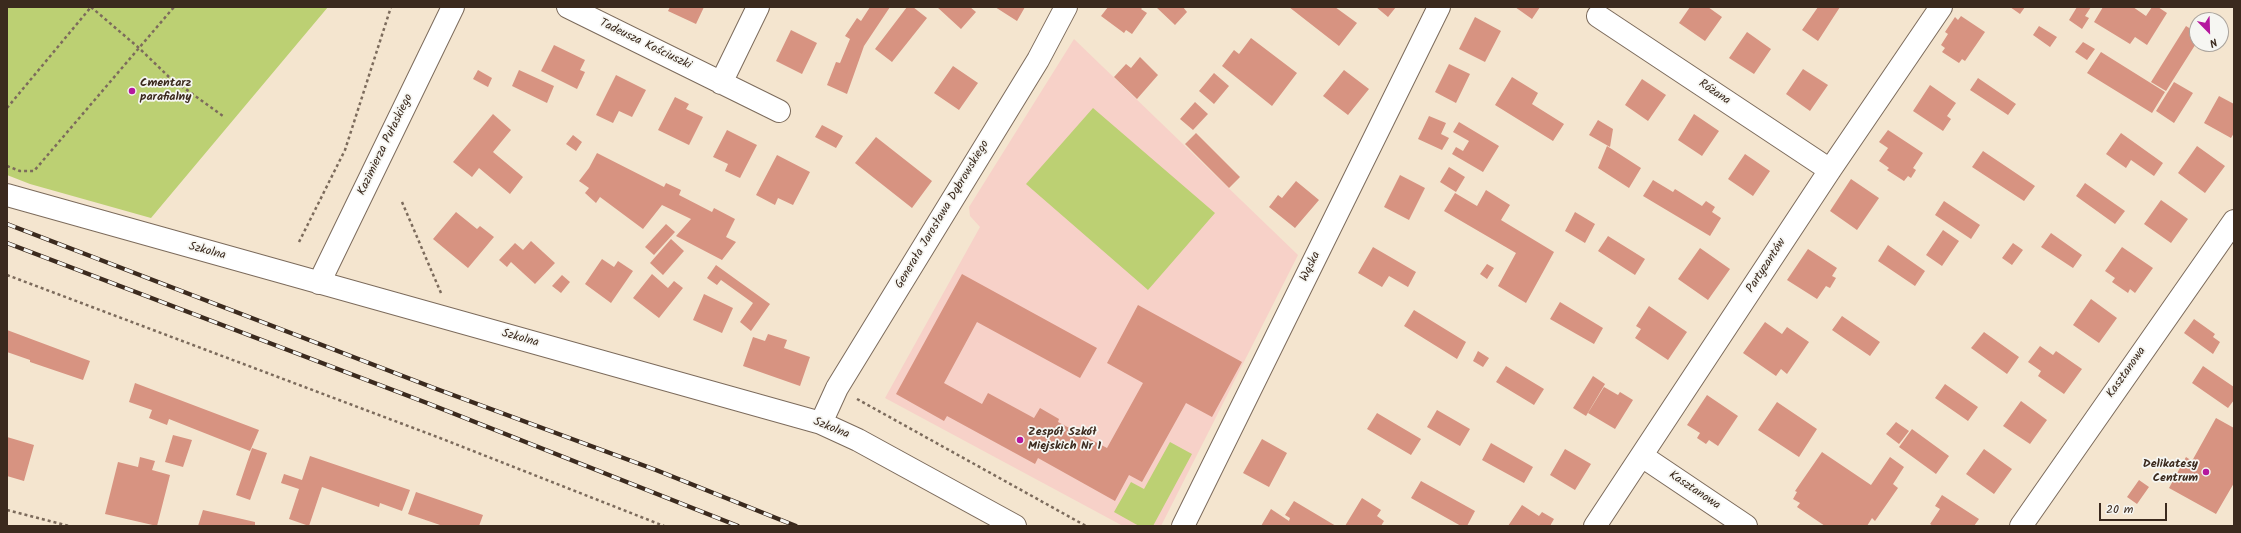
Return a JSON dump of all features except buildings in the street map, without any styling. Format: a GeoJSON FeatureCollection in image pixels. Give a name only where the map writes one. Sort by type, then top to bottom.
{"type":"FeatureCollection","features":[{"type":"Feature","properties":{"kind":"street","name":"Kazimierza Pułaskiego"},"geometry":{"type":"LineString","coordinates":[[319,282],[453,7]]}},
{"type":"Feature","properties":{"kind":"street","name":"Tadeusza Kościuszki"},"geometry":{"type":"LineString","coordinates":[[568,7],[778,111]]}},
{"type":"Feature","properties":{"kind":"street"},"geometry":{"type":"LineString","coordinates":[[721,83],[758,7]]}},
{"type":"Feature","properties":{"kind":"street","name":"Generała Jarosława Dąbrowskiego"},"geometry":{"type":"LineString","coordinates":[[821,423],[837,388],[1038,60],[1066,7]]}},
{"type":"Feature","properties":{"kind":"street","name":"Wąska"},"geometry":{"type":"LineString","coordinates":[[1183,526],[1439,7]]}},
{"type":"Feature","properties":{"kind":"street","name":"Partyzantów"},"geometry":{"type":"LineString","coordinates":[[1595,526],[1830,170],[1941,7]]}},
{"type":"Feature","properties":{"kind":"street","name":"Różana"},"geometry":{"type":"LineString","coordinates":[[1598,16],[1830,170]]}},
{"type":"Feature","properties":{"kind":"street","name":"Szkolna"},"geometry":{"type":"LineString","coordinates":[[7,195],[821,423],[858,440],[1015,526]]}},
{"type":"Feature","properties":{"kind":"street","name":"Kasztanowa"},"geometry":{"type":"LineString","coordinates":[[2021,526],[2234,221]]}},
{"type":"Feature","properties":{"kind":"street","name":"Kasztanowa"},"geometry":{"type":"LineString","coordinates":[[1642,456],[1746,526]]}},
{"type":"Feature","properties":{"kind":"path"},"geometry":{"type":"LineString","coordinates":[[7,108],[91,7],[139,48],[169,77],[223,116]]}},
{"type":"Feature","properties":{"kind":"path"},"geometry":{"type":"LineString","coordinates":[[7,166],[20,171],[34,171],[174,7]]}},
{"type":"Feature","properties":{"kind":"path"},"geometry":{"type":"LineString","coordinates":[[299,242],[345,150],[391,7]]}},
{"type":"Feature","properties":{"kind":"path"},"geometry":{"type":"LineString","coordinates":[[402,202],[441,294]]}},
{"type":"Feature","properties":{"kind":"path"},"geometry":{"type":"LineString","coordinates":[[7,276],[433,435],[664,526]]}},
{"type":"Feature","properties":{"kind":"path"},"geometry":{"type":"LineString","coordinates":[[851,396],[1086,526]]}},
{"type":"Feature","properties":{"kind":"path"},"geometry":{"type":"LineString","coordinates":[[7,510],[69,526]]}},
{"type":"Feature","properties":{"kind":"shaded area"},"geometry":{"type":"Polygon","coordinates":[[[1074,39],[1298,255],[1161,526],[1123,526],[885,398],[980,227],[970,216],[969,207],[1074,39]]]}},
{"type":"Feature","properties":{"kind":"green space","name":"Cmentarz parafialny"},"geometry":{"type":"Polygon","coordinates":[[[7,7],[328,7],[151,218],[30,184],[7,175],[7,7]]]}},
{"type":"Feature","properties":{"kind":"green space"},"geometry":{"type":"Polygon","coordinates":[[[1093,108],[1215,213],[1148,290],[1026,184],[1093,108]]]}},
{"type":"Feature","properties":{"kind":"green space"},"geometry":{"type":"Polygon","coordinates":[[[1170,442],[1192,454],[1153,526],[1139,526],[1114,512],[1131,482],[1144,489],[1170,442]]]}},
{"type":"Feature","properties":{"kind":"railway"},"geometry":{"type":"LineString","coordinates":[[7,224],[434,388],[656,470],[796,526]]}},
{"type":"Feature","properties":{"kind":"railway"},"geometry":{"type":"LineString","coordinates":[[7,243],[427,403],[738,526]]}},
{"type":"Feature","properties":{"kind":"place","name":"Cmentarz parafialny"},"geometry":{"type":"Point","coordinates":[132,91]}},
{"type":"Feature","properties":{"kind":"place","name":"Zespół Szkół Miejskich Nr 1"},"geometry":{"type":"Point","coordinates":[1020,440]}},
{"type":"Feature","properties":{"kind":"place","name":"Delikatesy Centrum"},"geometry":{"type":"Point","coordinates":[2206,472]}}]}
